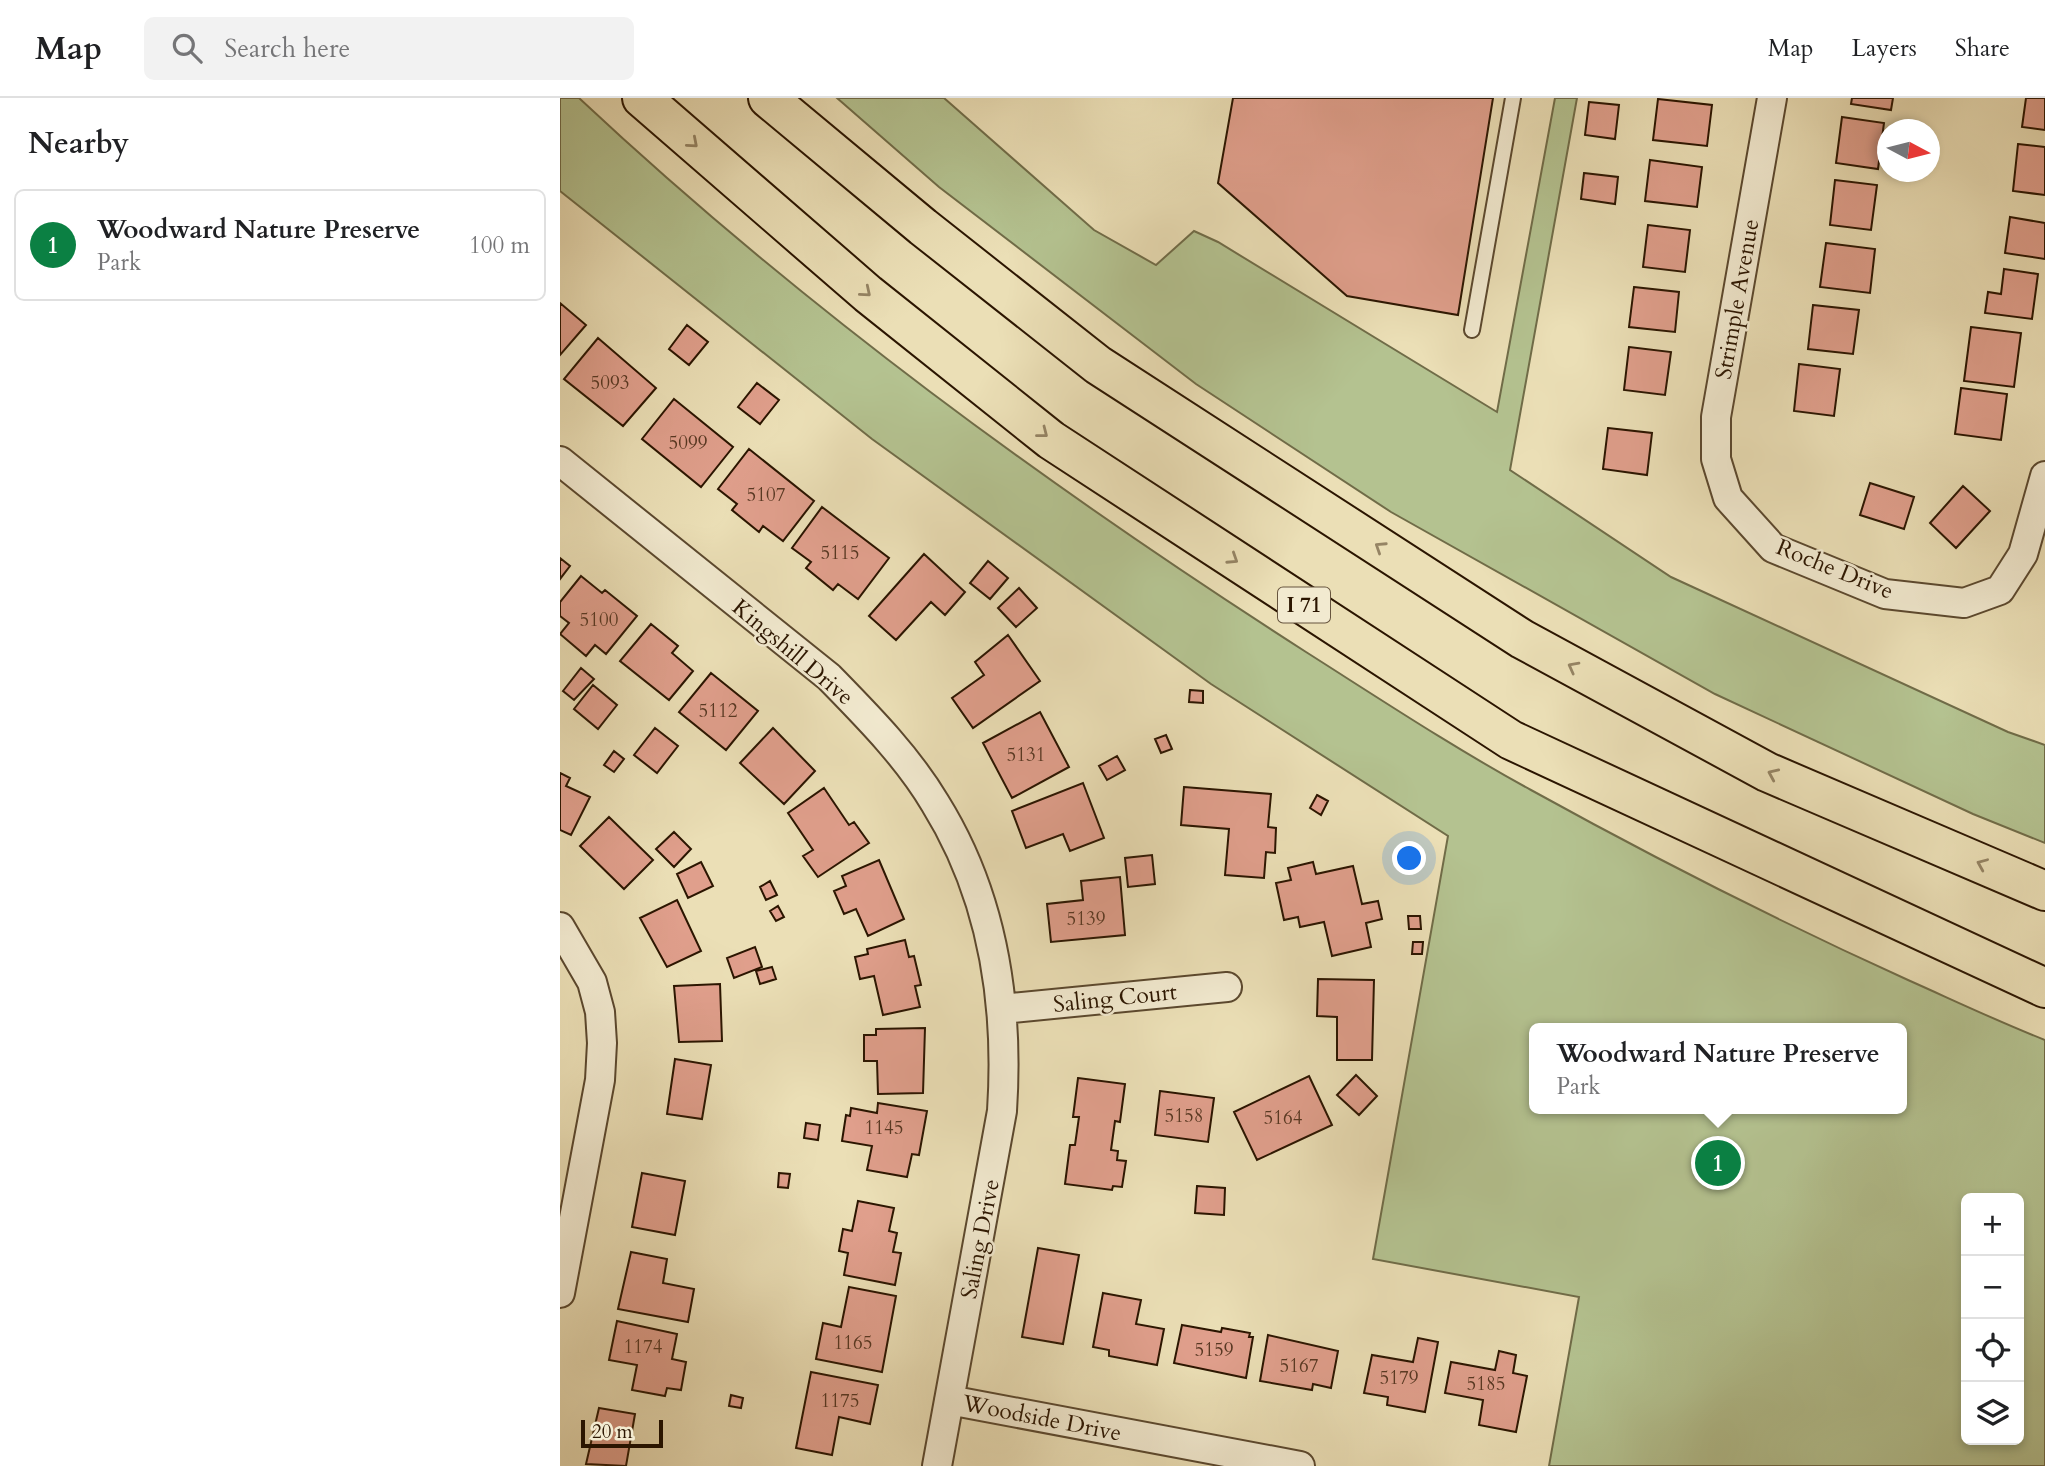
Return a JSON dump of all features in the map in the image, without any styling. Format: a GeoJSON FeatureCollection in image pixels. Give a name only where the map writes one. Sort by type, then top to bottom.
{"type":"FeatureCollection","features":[{"type":"Feature","properties":{"kind":"highway","name":"I 71"},"geometry":{"type":"LineString","coordinates":[[642,98],[868,294],[1051,440],[1511,740],[2045,988]]}},
{"type":"Feature","properties":{"kind":"highway"},"geometry":{"type":"LineString","coordinates":[[768,98],[923,227],[1098,365],[1522,639],[1767,772],[2045,891]]}},
{"type":"Feature","properties":{"kind":"street","name":"Strimple Avenue"},"geometry":{"type":"LineString","coordinates":[[1728,498],[1716,459],[1716,417],[1772,98]]}},
{"type":"Feature","properties":{"kind":"street","name":"Kingshill Drive"},"geometry":{"type":"LineString","coordinates":[[560,461],[829,677],[868,717],[905,762],[936,804],[982,904],[996,964],[1002,1009]]}},
{"type":"Feature","properties":{"kind":"street","name":"Roche Drive"},"geometry":{"type":"LineString","coordinates":[[1728,498],[1773,548],[1885,594],[1964,603],[2000,590],[2022,554],[2045,476]]}},
{"type":"Feature","properties":{"kind":"street"},"geometry":{"type":"LineString","coordinates":[[560,927],[592,982],[600,1012],[602,1043],[600,1080],[560,1293]]}},
{"type":"Feature","properties":{"kind":"street","name":"Saling Court"},"geometry":{"type":"LineString","coordinates":[[1002,1009],[1227,987]]}},
{"type":"Feature","properties":{"kind":"street","name":"Saling Drive"},"geometry":{"type":"LineString","coordinates":[[937,1466],[996,1153],[1006,1058],[1002,1009]]}},
{"type":"Feature","properties":{"kind":"street","name":"Woodside Drive"},"geometry":{"type":"LineString","coordinates":[[949,1400],[1300,1466]]}},
{"type":"Feature","properties":{"kind":"lane"},"geometry":{"type":"LineString","coordinates":[[1472,330],[1513,98]]}},
{"type":"Feature","properties":{"kind":"green space"},"geometry":{"type":"Polygon","coordinates":[[[560,98],[579,98],[751,250],[930,392],[1115,525],[1417,723],[1531,790],[1718,889],[1860,958],[2045,1040],[2045,1466],[1549,1466],[1579,1297],[1373,1259],[1448,836],[1211,684],[872,439],[560,191],[560,98]]]}},
{"type":"Feature","properties":{"kind":"green space"},"geometry":{"type":"Polygon","coordinates":[[[837,98],[944,98],[1094,230],[1156,265],[1194,231],[1218,242],[1497,412],[1555,98],[1577,98],[1510,470],[1671,577],[2008,732],[2045,745],[2045,843],[1973,814],[1715,694],[1391,512],[1196,384],[939,187],[837,98]]]}},
{"type":"Feature","properties":{"kind":"building"},"geometry":{"type":"Polygon","coordinates":[[[1233,98],[1493,98],[1458,315],[1347,296],[1218,183],[1233,98]]]}},
{"type":"Feature","properties":{"kind":"building"},"geometry":{"type":"Polygon","coordinates":[[[1852,98],[1893,98],[1891,110],[1851,104],[1852,98]]]}},
{"type":"Feature","properties":{"kind":"building"},"geometry":{"type":"Polygon","coordinates":[[[2026,98],[2045,98],[2045,130],[2022,127],[2026,98]]]}},
{"type":"Feature","properties":{"kind":"building"},"geometry":{"type":"Polygon","coordinates":[[[1658,99],[1712,105],[1707,146],[1653,140],[1658,99]]]}},
{"type":"Feature","properties":{"kind":"building"},"geometry":{"type":"Polygon","coordinates":[[[1589,102],[1619,105],[1615,139],[1585,135],[1589,102]]]}},
{"type":"Feature","properties":{"kind":"building"},"geometry":{"type":"Polygon","coordinates":[[[1842,117],[1877,122],[1877,169],[1836,163],[1842,117]]]}},
{"type":"Feature","properties":{"kind":"building"},"geometry":{"type":"Polygon","coordinates":[[[2018,144],[2045,147],[2045,195],[2013,191],[2018,144]]]}},
{"type":"Feature","properties":{"kind":"building"},"geometry":{"type":"Polygon","coordinates":[[[1650,160],[1702,167],[1697,207],[1645,201],[1650,160]]]}},
{"type":"Feature","properties":{"kind":"building"},"geometry":{"type":"Polygon","coordinates":[[[1584,173],[1618,177],[1615,204],[1581,199],[1584,173]]]}},
{"type":"Feature","properties":{"kind":"building"},"geometry":{"type":"Polygon","coordinates":[[[1835,180],[1877,185],[1871,230],[1830,225],[1835,180]]]}},
{"type":"Feature","properties":{"kind":"building"},"geometry":{"type":"Polygon","coordinates":[[[2010,217],[2045,223],[2045,259],[2005,253],[2010,217]]]}},
{"type":"Feature","properties":{"kind":"building"},"geometry":{"type":"Polygon","coordinates":[[[1648,225],[1690,230],[1685,272],[1643,267],[1648,225]]]}},
{"type":"Feature","properties":{"kind":"building"},"geometry":{"type":"Polygon","coordinates":[[[1826,243],[1875,249],[1870,293],[1820,287],[1826,243]]]}},
{"type":"Feature","properties":{"kind":"building"},"geometry":{"type":"Polygon","coordinates":[[[2004,269],[2038,274],[2032,319],[1985,313],[1988,292],[2001,294],[2004,269]]]}},
{"type":"Feature","properties":{"kind":"building"},"geometry":{"type":"Polygon","coordinates":[[[1634,287],[1679,292],[1675,332],[1629,327],[1634,287]]]}},
{"type":"Feature","properties":{"kind":"building"},"geometry":{"type":"Polygon","coordinates":[[[560,303],[586,325],[560,355],[560,303]]]}},
{"type":"Feature","properties":{"kind":"building"},"geometry":{"type":"Polygon","coordinates":[[[1813,305],[1859,310],[1853,354],[1808,349],[1813,305]]]}},
{"type":"Feature","properties":{"kind":"building"},"geometry":{"type":"Polygon","coordinates":[[[687,325],[708,342],[689,365],[669,349],[687,325]]]}},
{"type":"Feature","properties":{"kind":"building"},"geometry":{"type":"Polygon","coordinates":[[[1971,327],[2021,333],[2014,387],[1964,381],[1971,327]]]}},
{"type":"Feature","properties":{"kind":"building"},"geometry":{"type":"Polygon","coordinates":[[[598,338],[656,388],[623,426],[564,379],[598,338]]]}},
{"type":"Feature","properties":{"kind":"building"},"geometry":{"type":"Polygon","coordinates":[[[1629,347],[1671,352],[1665,395],[1624,390],[1629,347]]]}},
{"type":"Feature","properties":{"kind":"building"},"geometry":{"type":"Polygon","coordinates":[[[1799,364],[1840,369],[1834,416],[1794,411],[1799,364]]]}},
{"type":"Feature","properties":{"kind":"building"},"geometry":{"type":"Polygon","coordinates":[[[757,383],[779,400],[760,424],[738,407],[757,383]]]}},
{"type":"Feature","properties":{"kind":"building"},"geometry":{"type":"Polygon","coordinates":[[[1961,388],[2007,394],[2001,440],[1955,434],[1961,388]]]}},
{"type":"Feature","properties":{"kind":"building"},"geometry":{"type":"Polygon","coordinates":[[[674,399],[733,447],[701,487],[642,439],[674,399]]]}},
{"type":"Feature","properties":{"kind":"building"},"geometry":{"type":"Polygon","coordinates":[[[1608,428],[1652,433],[1647,475],[1603,469],[1608,428]]]}},
{"type":"Feature","properties":{"kind":"building"},"geometry":{"type":"Polygon","coordinates":[[[749,449],[814,501],[783,541],[763,526],[759,532],[732,510],[737,504],[718,489],[749,449]]]}},
{"type":"Feature","properties":{"kind":"building"},"geometry":{"type":"Polygon","coordinates":[[[1870,483],[1914,497],[1904,529],[1860,515],[1870,483]]]}},
{"type":"Feature","properties":{"kind":"building"},"geometry":{"type":"Polygon","coordinates":[[[1963,486],[1990,511],[1956,548],[1930,523],[1963,486]]]}},
{"type":"Feature","properties":{"kind":"building"},"geometry":{"type":"Polygon","coordinates":[[[822,507],[889,558],[858,599],[838,584],[833,590],[806,568],[811,562],[792,548],[822,507]]]}},
{"type":"Feature","properties":{"kind":"building"},"geometry":{"type":"Polygon","coordinates":[[[924,554],[965,592],[945,615],[931,602],[896,640],[869,616],[924,554]]]}},
{"type":"Feature","properties":{"kind":"building"},"geometry":{"type":"Polygon","coordinates":[[[560,558],[570,566],[560,579],[560,558]]]}},
{"type":"Feature","properties":{"kind":"building"},"geometry":{"type":"Polygon","coordinates":[[[988,561],[1008,578],[990,599],[970,583],[988,561]]]}},
{"type":"Feature","properties":{"kind":"building"},"geometry":{"type":"Polygon","coordinates":[[[581,576],[602,593],[605,590],[637,616],[606,654],[595,645],[586,656],[560,634],[569,623],[560,616],[560,602],[581,576]]]}},
{"type":"Feature","properties":{"kind":"building"},"geometry":{"type":"Polygon","coordinates":[[[1019,588],[1037,608],[1016,627],[998,608],[1019,588]]]}},
{"type":"Feature","properties":{"kind":"building"},"geometry":{"type":"Polygon","coordinates":[[[651,624],[678,646],[672,653],[693,671],[669,700],[620,661],[651,624]]]}},
{"type":"Feature","properties":{"kind":"building"},"geometry":{"type":"Polygon","coordinates":[[[1008,635],[1040,681],[973,728],[952,698],[984,675],[975,662],[1008,635]]]}},
{"type":"Feature","properties":{"kind":"building"},"geometry":{"type":"Polygon","coordinates":[[[581,668],[594,679],[574,700],[563,691],[581,668]]]}},
{"type":"Feature","properties":{"kind":"building"},"geometry":{"type":"Polygon","coordinates":[[[711,673],[758,711],[726,750],[679,712],[711,673]]]}},
{"type":"Feature","properties":{"kind":"building"},"geometry":{"type":"Polygon","coordinates":[[[593,685],[617,705],[598,729],[574,709],[593,685]]]}},
{"type":"Feature","properties":{"kind":"building"},"geometry":{"type":"Polygon","coordinates":[[[1190,690],[1203,691],[1203,703],[1189,702],[1190,690]]]}},
{"type":"Feature","properties":{"kind":"building"},"geometry":{"type":"Polygon","coordinates":[[[1040,712],[1069,767],[1012,798],[983,743],[1040,712]]]}},
{"type":"Feature","properties":{"kind":"building"},"geometry":{"type":"Polygon","coordinates":[[[655,728],[678,746],[657,773],[634,755],[655,728]]]}},
{"type":"Feature","properties":{"kind":"building"},"geometry":{"type":"Polygon","coordinates":[[[773,728],[815,771],[784,804],[740,763],[773,728]]]}},
{"type":"Feature","properties":{"kind":"building"},"geometry":{"type":"Polygon","coordinates":[[[1166,735],[1172,749],[1161,753],[1155,739],[1166,735]]]}},
{"type":"Feature","properties":{"kind":"building"},"geometry":{"type":"Polygon","coordinates":[[[614,751],[624,759],[614,772],[604,765],[614,751]]]}},
{"type":"Feature","properties":{"kind":"building"},"geometry":{"type":"Polygon","coordinates":[[[1117,756],[1125,770],[1107,780],[1099,766],[1117,756]]]}},
{"type":"Feature","properties":{"kind":"building"},"geometry":{"type":"Polygon","coordinates":[[[560,773],[570,778],[566,786],[590,797],[571,835],[560,830],[560,773]]]}},
{"type":"Feature","properties":{"kind":"building"},"geometry":{"type":"Polygon","coordinates":[[[1083,783],[1104,838],[1070,851],[1063,834],[1026,848],[1012,811],[1083,783]]]}},
{"type":"Feature","properties":{"kind":"building"},"geometry":{"type":"Polygon","coordinates":[[[1184,787],[1271,794],[1268,827],[1276,828],[1275,853],[1266,852],[1264,878],[1225,875],[1229,829],[1181,825],[1184,787]]]}},
{"type":"Feature","properties":{"kind":"building"},"geometry":{"type":"Polygon","coordinates":[[[824,788],[849,825],[854,822],[869,843],[818,877],[803,856],[813,850],[788,813],[824,788]]]}},
{"type":"Feature","properties":{"kind":"building"},"geometry":{"type":"Polygon","coordinates":[[[1317,795],[1328,801],[1321,815],[1310,808],[1317,795]]]}},
{"type":"Feature","properties":{"kind":"building"},"geometry":{"type":"Polygon","coordinates":[[[609,817],[653,860],[624,889],[580,846],[609,817]]]}},
{"type":"Feature","properties":{"kind":"building"},"geometry":{"type":"Polygon","coordinates":[[[674,832],[691,849],[674,867],[656,849],[674,832]]]}},
{"type":"Feature","properties":{"kind":"building"},"geometry":{"type":"Polygon","coordinates":[[[1152,855],[1155,884],[1128,887],[1125,858],[1152,855]]]}},
{"type":"Feature","properties":{"kind":"building"},"geometry":{"type":"Polygon","coordinates":[[[879,860],[904,919],[868,936],[856,909],[844,914],[834,891],[846,886],[842,876],[879,860]]]}},
{"type":"Feature","properties":{"kind":"building"},"geometry":{"type":"Polygon","coordinates":[[[701,862],[713,886],[688,898],[677,874],[701,862]]]}},
{"type":"Feature","properties":{"kind":"building"},"geometry":{"type":"Polygon","coordinates":[[[1313,862],[1316,874],[1353,866],[1362,904],[1378,901],[1382,919],[1366,923],[1371,947],[1332,956],[1324,922],[1300,927],[1298,917],[1284,920],[1276,883],[1291,880],[1288,868],[1313,862]]]}},
{"type":"Feature","properties":{"kind":"building"},"geometry":{"type":"Polygon","coordinates":[[[1120,877],[1125,935],[1051,942],[1047,904],[1083,900],[1081,881],[1120,877]]]}},
{"type":"Feature","properties":{"kind":"building"},"geometry":{"type":"Polygon","coordinates":[[[770,881],[777,895],[766,900],[760,887],[770,881]]]}},
{"type":"Feature","properties":{"kind":"building"},"geometry":{"type":"Polygon","coordinates":[[[677,900],[701,951],[667,967],[640,918],[677,900]]]}},
{"type":"Feature","properties":{"kind":"building"},"geometry":{"type":"Polygon","coordinates":[[[778,906],[784,917],[776,921],[770,911],[778,906]]]}},
{"type":"Feature","properties":{"kind":"building"},"geometry":{"type":"Polygon","coordinates":[[[1408,916],[1420,916],[1421,929],[1409,929],[1408,916]]]}},
{"type":"Feature","properties":{"kind":"building"},"geometry":{"type":"Polygon","coordinates":[[[905,940],[909,957],[914,956],[921,985],[915,986],[920,1007],[883,1015],[874,976],[860,979],[855,957],[868,954],[867,949],[905,940]]]}},
{"type":"Feature","properties":{"kind":"building"},"geometry":{"type":"Polygon","coordinates":[[[1413,942],[1423,942],[1422,954],[1412,954],[1413,942]]]}},
{"type":"Feature","properties":{"kind":"building"},"geometry":{"type":"Polygon","coordinates":[[[755,947],[762,967],[734,978],[727,958],[755,947]]]}},
{"type":"Feature","properties":{"kind":"building"},"geometry":{"type":"Polygon","coordinates":[[[772,967],[776,979],[760,984],[756,971],[772,967]]]}},
{"type":"Feature","properties":{"kind":"building"},"geometry":{"type":"Polygon","coordinates":[[[1318,979],[1374,980],[1372,1060],[1337,1060],[1337,1017],[1317,1016],[1318,979]]]}},
{"type":"Feature","properties":{"kind":"building"},"geometry":{"type":"Polygon","coordinates":[[[720,984],[722,1041],[679,1042],[674,986],[720,984]]]}},
{"type":"Feature","properties":{"kind":"building"},"geometry":{"type":"Polygon","coordinates":[[[925,1028],[923,1093],[878,1094],[877,1061],[864,1061],[864,1035],[876,1035],[876,1029],[925,1028]]]}},
{"type":"Feature","properties":{"kind":"building"},"geometry":{"type":"Polygon","coordinates":[[[675,1059],[711,1065],[702,1119],[667,1114],[675,1059]]]}},
{"type":"Feature","properties":{"kind":"building"},"geometry":{"type":"Polygon","coordinates":[[[1356,1075],[1377,1096],[1359,1115],[1337,1095],[1356,1075]]]}},
{"type":"Feature","properties":{"kind":"building"},"geometry":{"type":"Polygon","coordinates":[[[1309,1076],[1332,1125],[1257,1160],[1234,1112],[1309,1076]]]}},
{"type":"Feature","properties":{"kind":"building"},"geometry":{"type":"Polygon","coordinates":[[[1078,1078],[1125,1084],[1120,1122],[1115,1121],[1111,1150],[1118,1151],[1117,1160],[1126,1161],[1122,1187],[1113,1186],[1112,1190],[1065,1184],[1070,1145],[1075,1145],[1079,1117],[1073,1117],[1078,1078]]]}},
{"type":"Feature","properties":{"kind":"building"},"geometry":{"type":"Polygon","coordinates":[[[1160,1091],[1214,1098],[1208,1142],[1155,1135],[1160,1091]]]}},
{"type":"Feature","properties":{"kind":"building"},"geometry":{"type":"Polygon","coordinates":[[[878,1103],[927,1111],[919,1155],[912,1154],[907,1177],[867,1170],[872,1146],[842,1141],[846,1115],[850,1116],[851,1108],[877,1113],[878,1103]]]}},
{"type":"Feature","properties":{"kind":"building"},"geometry":{"type":"Polygon","coordinates":[[[806,1123],[820,1125],[818,1140],[804,1138],[806,1123]]]}},
{"type":"Feature","properties":{"kind":"building"},"geometry":{"type":"Polygon","coordinates":[[[642,1173],[685,1181],[675,1235],[632,1227],[642,1173]]]}},
{"type":"Feature","properties":{"kind":"building"},"geometry":{"type":"Polygon","coordinates":[[[779,1173],[790,1174],[788,1188],[778,1187],[779,1173]]]}},
{"type":"Feature","properties":{"kind":"building"},"geometry":{"type":"Polygon","coordinates":[[[1197,1186],[1225,1188],[1224,1215],[1195,1213],[1197,1186]]]}},
{"type":"Feature","properties":{"kind":"building"},"geometry":{"type":"Polygon","coordinates":[[[858,1201],[894,1208],[889,1231],[897,1233],[893,1252],[901,1253],[895,1285],[844,1275],[848,1253],[839,1251],[843,1229],[852,1231],[858,1201]]]}},
{"type":"Feature","properties":{"kind":"building"},"geometry":{"type":"Polygon","coordinates":[[[1038,1248],[1079,1255],[1063,1344],[1022,1337],[1038,1248]]]}},
{"type":"Feature","properties":{"kind":"building"},"geometry":{"type":"Polygon","coordinates":[[[631,1252],[667,1259],[663,1283],[694,1289],[688,1322],[618,1309],[631,1252]]]}},
{"type":"Feature","properties":{"kind":"building"},"geometry":{"type":"Polygon","coordinates":[[[849,1287],[896,1296],[882,1372],[816,1359],[823,1323],[841,1327],[849,1287]]]}},
{"type":"Feature","properties":{"kind":"building"},"geometry":{"type":"Polygon","coordinates":[[[1103,1293],[1141,1300],[1136,1324],[1164,1329],[1157,1365],[1109,1356],[1109,1350],[1093,1347],[1103,1293]]]}},
{"type":"Feature","properties":{"kind":"building"},"geometry":{"type":"Polygon","coordinates":[[[617,1321],[677,1334],[672,1359],[686,1362],[681,1390],[667,1388],[665,1396],[632,1390],[637,1365],[609,1360],[617,1321]]]}},
{"type":"Feature","properties":{"kind":"building"},"geometry":{"type":"Polygon","coordinates":[[[1182,1325],[1221,1332],[1222,1328],[1250,1333],[1249,1337],[1253,1337],[1246,1378],[1174,1363],[1182,1325]]]}},
{"type":"Feature","properties":{"kind":"building"},"geometry":{"type":"Polygon","coordinates":[[[1268,1335],[1338,1351],[1331,1388],[1313,1384],[1312,1390],[1260,1381],[1268,1335]]]}},
{"type":"Feature","properties":{"kind":"building"},"geometry":{"type":"Polygon","coordinates":[[[1418,1338],[1438,1342],[1425,1412],[1387,1405],[1388,1397],[1364,1393],[1372,1355],[1413,1362],[1418,1338]]]}},
{"type":"Feature","properties":{"kind":"building"},"geometry":{"type":"Polygon","coordinates":[[[1499,1351],[1516,1355],[1513,1373],[1527,1376],[1516,1432],[1479,1425],[1483,1400],[1445,1393],[1451,1362],[1495,1370],[1499,1351]]]}},
{"type":"Feature","properties":{"kind":"building"},"geometry":{"type":"Polygon","coordinates":[[[811,1372],[878,1385],[870,1424],[839,1417],[832,1455],[796,1448],[811,1372]]]}},
{"type":"Feature","properties":{"kind":"building"},"geometry":{"type":"Polygon","coordinates":[[[731,1395],[743,1398],[741,1408],[729,1406],[731,1395]]]}},
{"type":"Feature","properties":{"kind":"building"},"geometry":{"type":"Polygon","coordinates":[[[599,1408],[635,1414],[626,1466],[586,1464],[599,1408]]]}},
{"type":"Feature","properties":{"kind":"place","name":"Woodward Nature Preserve"},"geometry":{"type":"Point","coordinates":[1718,1163]}}]}
